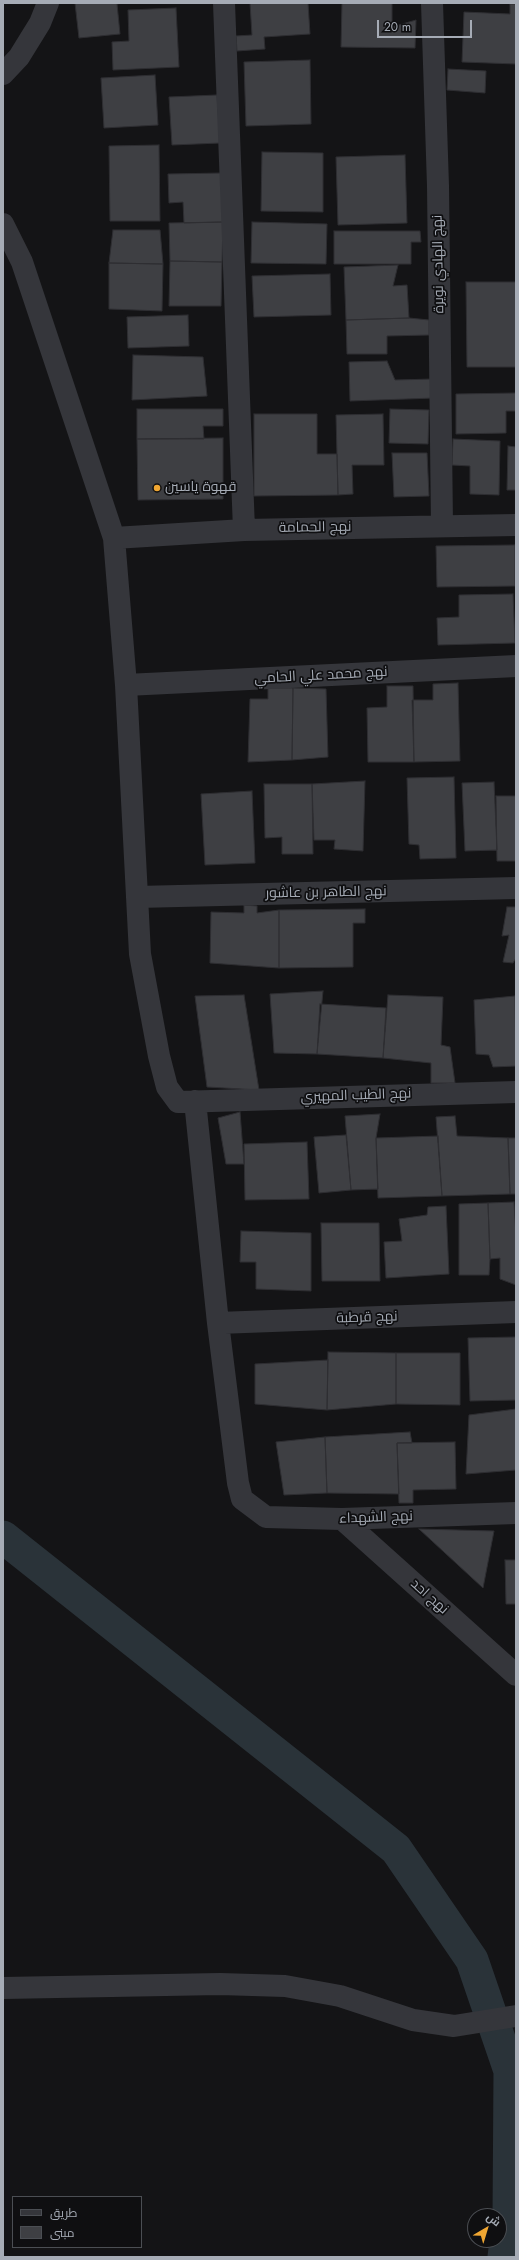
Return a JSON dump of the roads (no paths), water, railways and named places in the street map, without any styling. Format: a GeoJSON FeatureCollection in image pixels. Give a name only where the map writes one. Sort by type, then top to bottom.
{"type":"FeatureCollection","features":[{"type":"Feature","properties":{"kind":"street"},"geometry":{"type":"LineString","coordinates":[[3,74],[19,57],[40,23],[48,3]]}},
{"type":"Feature","properties":{"kind":"street"},"geometry":{"type":"LineString","coordinates":[[224,3],[244,530]]}},
{"type":"Feature","properties":{"kind":"street","name":"نهج الهادي نويرة"},"geometry":{"type":"LineString","coordinates":[[432,3],[438,186],[442,525]]}},
{"type":"Feature","properties":{"kind":"street"},"geometry":{"type":"LineString","coordinates":[[3,224],[22,262],[114,538],[126,685],[137,897]]}},
{"type":"Feature","properties":{"kind":"street","name":"نهج الحمامة"},"geometry":{"type":"LineString","coordinates":[[114,538],[244,530],[442,525],[516,525]]}},
{"type":"Feature","properties":{"kind":"street","name":"نهج محمد علي الحامي"},"geometry":{"type":"LineString","coordinates":[[126,685],[516,666]]}},
{"type":"Feature","properties":{"kind":"street","name":"نهج الطاهر بن عاشور"},"geometry":{"type":"LineString","coordinates":[[137,897],[516,888]]}},
{"type":"Feature","properties":{"kind":"street","name":"نهج الطيب المهيري"},"geometry":{"type":"LineString","coordinates":[[137,897],[140,954],[159,1056],[167,1086],[178,1102],[516,1092]]}},
{"type":"Feature","properties":{"kind":"street"},"geometry":{"type":"LineString","coordinates":[[196,1101],[218,1323]]}},
{"type":"Feature","properties":{"kind":"street","name":"نهج قرطبة"},"geometry":{"type":"LineString","coordinates":[[218,1323],[516,1312]]}},
{"type":"Feature","properties":{"kind":"street","name":"نهج الشهداء"},"geometry":{"type":"LineString","coordinates":[[218,1323],[238,1483],[242,1499],[266,1517],[342,1519],[516,1513]]}},
{"type":"Feature","properties":{"kind":"street","name":"نهج احد"},"geometry":{"type":"LineString","coordinates":[[342,1519],[516,1675]]}},
{"type":"Feature","properties":{"kind":"street"},"geometry":{"type":"LineString","coordinates":[[3,1988],[220,1984],[285,1986],[340,1996],[413,2020],[454,2026],[516,2016]]}},
{"type":"Feature","properties":{"kind":"waterway"},"geometry":{"type":"LineString","coordinates":[[3,1537],[396,1849],[472,1960],[510,2071],[509,2217],[504,2257]]}},
{"type":"Feature","properties":{"kind":"place","name":"قهوة ياسين"},"geometry":{"type":"Point","coordinates":[157,488]}}]}
